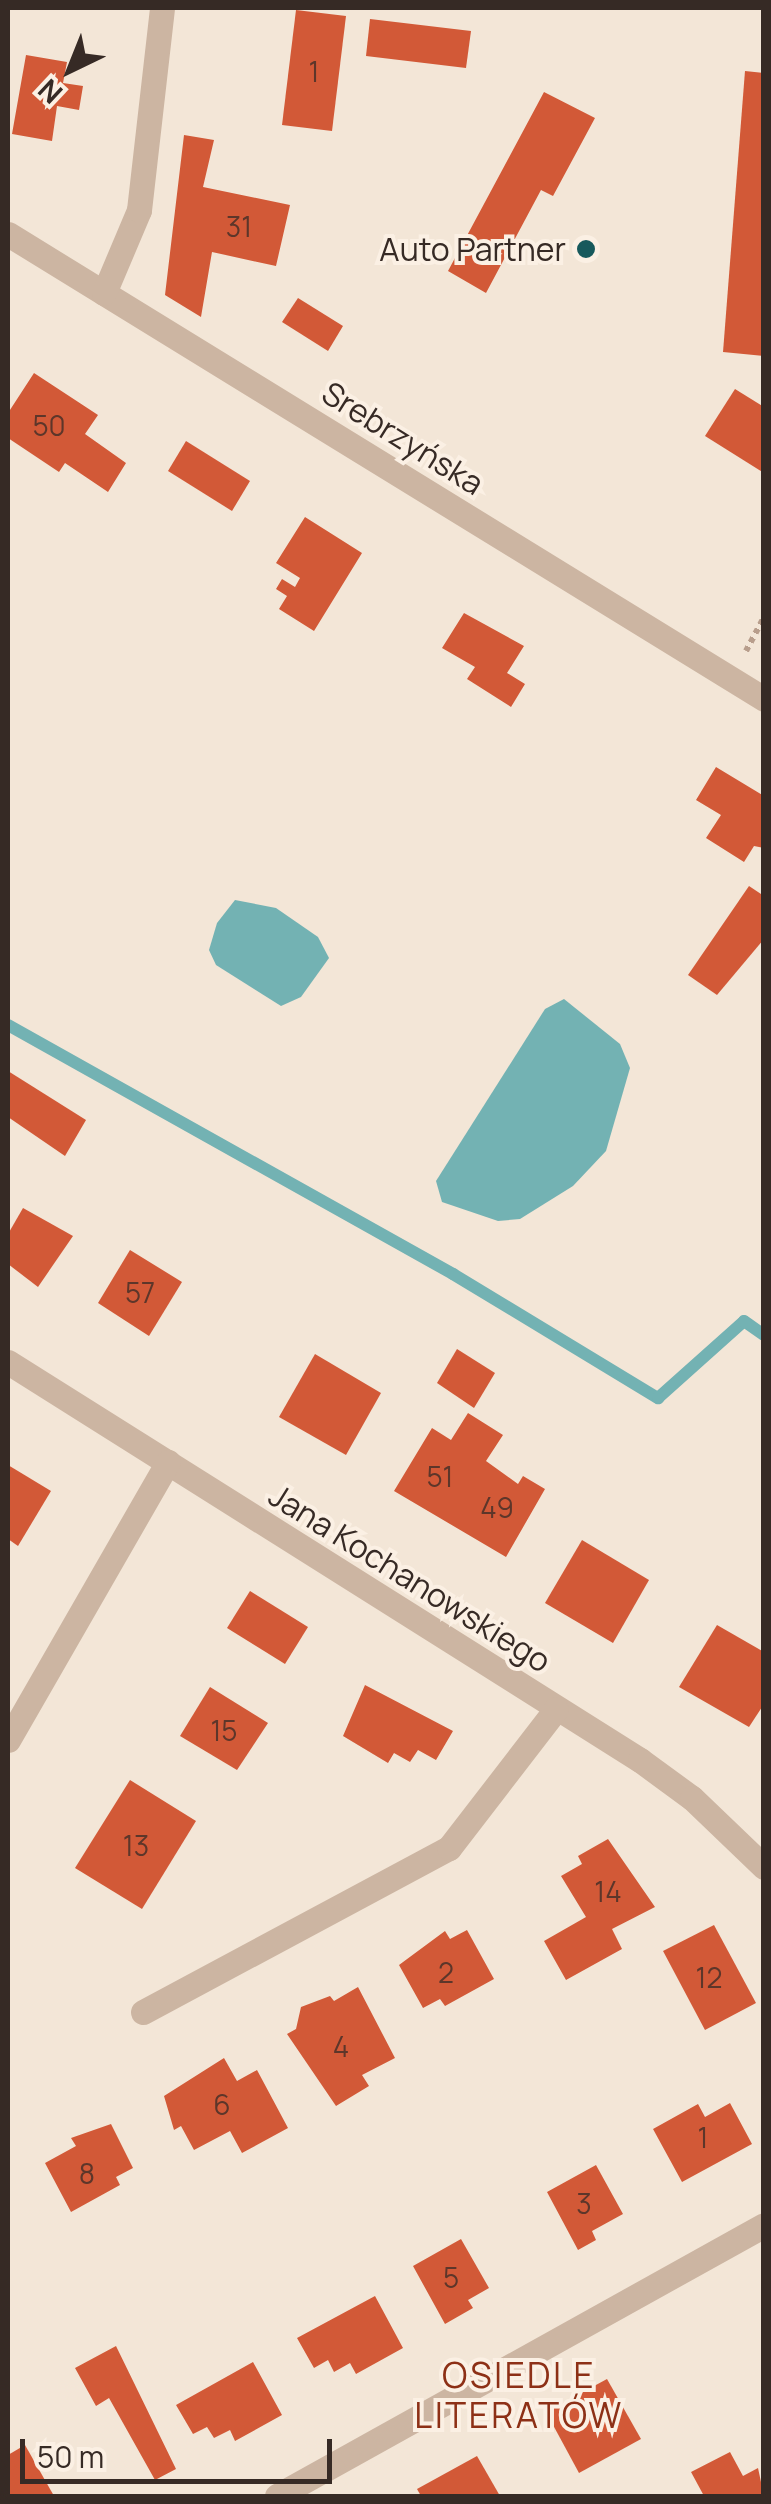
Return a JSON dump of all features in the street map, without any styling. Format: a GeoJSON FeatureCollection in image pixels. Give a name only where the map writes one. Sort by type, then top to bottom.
{"type":"FeatureCollection","features":[{"type":"Feature","properties":{"kind":"street"},"geometry":{"type":"LineString","coordinates":[[104,294],[138,210],[162,8]]}},
{"type":"Feature","properties":{"kind":"street","name":"Srebrzyńska"},"geometry":{"type":"LineString","coordinates":[[8,234],[764,699]]}},
{"type":"Feature","properties":{"kind":"street","name":"Jana Kochanowskiego"},"geometry":{"type":"LineString","coordinates":[[8,1362],[692,1798],[764,1867]]}},
{"type":"Feature","properties":{"kind":"street"},"geometry":{"type":"LineString","coordinates":[[8,1740],[168,1462]]}},
{"type":"Feature","properties":{"kind":"street"},"geometry":{"type":"LineString","coordinates":[[142,2012],[449,1848],[556,1709]]}},
{"type":"Feature","properties":{"kind":"street"},"geometry":{"type":"LineString","coordinates":[[277,2496],[764,2226]]}},
{"type":"Feature","properties":{"kind":"water"},"geometry":{"type":"Polygon","coordinates":[[[235,900],[276,908],[318,937],[329,958],[301,997],[281,1006],[216,965],[209,950],[217,923],[235,900]]]}},
{"type":"Feature","properties":{"kind":"water"},"geometry":{"type":"Polygon","coordinates":[[[564,999],[620,1044],[630,1068],[606,1151],[573,1186],[520,1219],[498,1221],[442,1202],[436,1181],[545,1009],[564,999]]]}},
{"type":"Feature","properties":{"kind":"building"},"geometry":{"type":"Polygon","coordinates":[[[296,10],[346,16],[332,131],[282,125],[296,10]]]}},
{"type":"Feature","properties":{"kind":"building"},"geometry":{"type":"Polygon","coordinates":[[[370,19],[471,31],[466,68],[366,56],[370,19]]]}},
{"type":"Feature","properties":{"kind":"building"},"geometry":{"type":"Polygon","coordinates":[[[26,55],[67,62],[63,83],[83,86],[79,110],[57,106],[52,141],[12,134],[26,55]]]}},
{"type":"Feature","properties":{"kind":"building"},"geometry":{"type":"Polygon","coordinates":[[[745,71],[764,73],[764,356],[723,352],[745,71]]]}},
{"type":"Feature","properties":{"kind":"building"},"geometry":{"type":"Polygon","coordinates":[[[544,92],[595,118],[553,196],[541,190],[486,293],[448,271],[544,92]]]}},
{"type":"Feature","properties":{"kind":"building"},"geometry":{"type":"Polygon","coordinates":[[[184,135],[214,140],[203,187],[290,205],[276,266],[212,252],[201,317],[165,295],[184,135]]]}},
{"type":"Feature","properties":{"kind":"building"},"geometry":{"type":"Polygon","coordinates":[[[298,298],[343,326],[328,351],[282,322],[298,298]]]}},
{"type":"Feature","properties":{"kind":"building"},"geometry":{"type":"Polygon","coordinates":[[[34,373],[98,415],[85,434],[126,463],[108,492],[65,463],[59,472],[8,438],[8,413],[34,373]]]}},
{"type":"Feature","properties":{"kind":"building"},"geometry":{"type":"Polygon","coordinates":[[[735,389],[764,407],[764,473],[705,436],[735,389]]]}},
{"type":"Feature","properties":{"kind":"building"},"geometry":{"type":"Polygon","coordinates":[[[186,441],[250,481],[232,511],[168,471],[186,441]]]}},
{"type":"Feature","properties":{"kind":"building"},"geometry":{"type":"Polygon","coordinates":[[[305,517],[362,553],[314,631],[279,609],[287,596],[276,589],[282,579],[295,587],[300,578],[276,563],[305,517]]]}},
{"type":"Feature","properties":{"kind":"building"},"geometry":{"type":"Polygon","coordinates":[[[464,613],[524,646],[507,673],[525,684],[511,707],[467,679],[475,667],[442,648],[464,613]]]}},
{"type":"Feature","properties":{"kind":"building"},"geometry":{"type":"Polygon","coordinates":[[[716,767],[764,796],[764,848],[754,846],[744,862],[706,838],[721,815],[696,800],[716,767]]]}},
{"type":"Feature","properties":{"kind":"building"},"geometry":{"type":"Polygon","coordinates":[[[749,886],[764,896],[764,939],[717,995],[688,975],[749,886]]]}},
{"type":"Feature","properties":{"kind":"building"},"geometry":{"type":"Polygon","coordinates":[[[8,1071],[86,1120],[65,1156],[8,1117],[8,1071]]]}},
{"type":"Feature","properties":{"kind":"building"},"geometry":{"type":"Polygon","coordinates":[[[23,1208],[73,1236],[38,1287],[8,1264],[8,1234],[23,1208]]]}},
{"type":"Feature","properties":{"kind":"building"},"geometry":{"type":"Polygon","coordinates":[[[130,1250],[182,1282],[149,1336],[98,1303],[130,1250]]]}},
{"type":"Feature","properties":{"kind":"building"},"geometry":{"type":"Polygon","coordinates":[[[457,1349],[495,1373],[474,1408],[437,1383],[457,1349]]]}},
{"type":"Feature","properties":{"kind":"building"},"geometry":{"type":"Polygon","coordinates":[[[315,1354],[381,1393],[346,1455],[279,1417],[315,1354]]]}},
{"type":"Feature","properties":{"kind":"building"},"geometry":{"type":"Polygon","coordinates":[[[468,1413],[503,1435],[486,1461],[518,1484],[523,1476],[545,1489],[506,1557],[394,1491],[432,1428],[451,1440],[468,1413]]]}},
{"type":"Feature","properties":{"kind":"building"},"geometry":{"type":"Polygon","coordinates":[[[8,1465],[51,1491],[18,1546],[8,1539],[8,1465]]]}},
{"type":"Feature","properties":{"kind":"building"},"geometry":{"type":"Polygon","coordinates":[[[582,1540],[649,1580],[613,1643],[545,1603],[582,1540]]]}},
{"type":"Feature","properties":{"kind":"building"},"geometry":{"type":"Polygon","coordinates":[[[250,1591],[308,1627],[285,1664],[227,1628],[250,1591]]]}},
{"type":"Feature","properties":{"kind":"building"},"geometry":{"type":"Polygon","coordinates":[[[717,1625],[764,1652],[764,1704],[749,1727],[679,1687],[717,1625]]]}},
{"type":"Feature","properties":{"kind":"building"},"geometry":{"type":"Polygon","coordinates":[[[365,1685],[453,1731],[436,1760],[418,1750],[410,1762],[394,1753],[388,1763],[343,1736],[365,1685]]]}},
{"type":"Feature","properties":{"kind":"building"},"geometry":{"type":"Polygon","coordinates":[[[210,1687],[268,1723],[237,1770],[180,1736],[210,1687]]]}},
{"type":"Feature","properties":{"kind":"building"},"geometry":{"type":"Polygon","coordinates":[[[130,1780],[196,1821],[142,1909],[75,1868],[130,1780]]]}},
{"type":"Feature","properties":{"kind":"building"},"geometry":{"type":"Polygon","coordinates":[[[608,1839],[655,1907],[612,1929],[622,1949],[566,1980],[544,1941],[586,1917],[561,1876],[582,1864],[578,1856],[608,1839]]]}},
{"type":"Feature","properties":{"kind":"building"},"geometry":{"type":"Polygon","coordinates":[[[714,1925],[756,2003],[705,2030],[663,1951],[714,1925]]]}},
{"type":"Feature","properties":{"kind":"building"},"geometry":{"type":"Polygon","coordinates":[[[467,1930],[494,1979],[445,2006],[440,1999],[423,2008],[399,1965],[445,1931],[450,1939],[467,1930]]]}},
{"type":"Feature","properties":{"kind":"building"},"geometry":{"type":"Polygon","coordinates":[[[358,1987],[395,2058],[362,2075],[369,2086],[336,2106],[287,2034],[296,2029],[301,2007],[330,1996],[334,2001],[358,1987]]]}},
{"type":"Feature","properties":{"kind":"building"},"geometry":{"type":"Polygon","coordinates":[[[224,2058],[237,2081],[257,2070],[288,2128],[242,2153],[230,2131],[194,2150],[181,2126],[174,2130],[164,2096],[224,2058]]]}},
{"type":"Feature","properties":{"kind":"building"},"geometry":{"type":"Polygon","coordinates":[[[730,2103],[752,2144],[682,2182],[653,2129],[698,2104],[705,2117],[730,2103]]]}},
{"type":"Feature","properties":{"kind":"building"},"geometry":{"type":"Polygon","coordinates":[[[111,2124],[133,2168],[116,2177],[120,2185],[71,2212],[45,2163],[76,2146],[71,2138],[111,2124]]]}},
{"type":"Feature","properties":{"kind":"building"},"geometry":{"type":"Polygon","coordinates":[[[596,2165],[623,2214],[592,2231],[596,2240],[578,2250],[547,2192],[596,2165]]]}},
{"type":"Feature","properties":{"kind":"building"},"geometry":{"type":"Polygon","coordinates":[[[461,2239],[489,2288],[468,2300],[473,2308],[445,2324],[413,2266],[461,2239]]]}},
{"type":"Feature","properties":{"kind":"building"},"geometry":{"type":"Polygon","coordinates":[[[375,2296],[403,2348],[356,2374],[350,2363],[334,2372],[328,2360],[314,2368],[297,2338],[375,2296]]]}},
{"type":"Feature","properties":{"kind":"building"},"geometry":{"type":"Polygon","coordinates":[[[116,2346],[176,2469],[155,2480],[109,2398],[96,2406],[75,2368],[116,2346]]]}},
{"type":"Feature","properties":{"kind":"building"},"geometry":{"type":"Polygon","coordinates":[[[253,2362],[282,2415],[235,2441],[230,2430],[214,2438],[207,2427],[193,2434],[176,2405],[253,2362]]]}},
{"type":"Feature","properties":{"kind":"building"},"geometry":{"type":"Polygon","coordinates":[[[607,2379],[641,2439],[579,2473],[546,2412],[607,2379]]]}},
{"type":"Feature","properties":{"kind":"building"},"geometry":{"type":"Polygon","coordinates":[[[25,2445],[54,2496],[8,2496],[8,2455],[25,2445]]]}},
{"type":"Feature","properties":{"kind":"building"},"geometry":{"type":"Polygon","coordinates":[[[730,2452],[743,2476],[758,2468],[764,2496],[704,2496],[691,2472],[730,2452]]]}},
{"type":"Feature","properties":{"kind":"building"},"geometry":{"type":"Polygon","coordinates":[[[477,2456],[500,2496],[421,2496],[417,2489],[477,2456]]]}},
{"type":"Feature","properties":{"kind":"waterway"},"geometry":{"type":"LineString","coordinates":[[8,1025],[453,1274],[658,1398],[744,1321],[764,1335]]}},
{"type":"Feature","properties":{"kind":"place","name":"Auto Partner"},"geometry":{"type":"Point","coordinates":[586,249]}},
{"type":"Feature","properties":{"kind":"district","name":"OSIEDLE LITERATÓW"},"geometry":{"type":"Point","coordinates":[519,2395]}}]}
